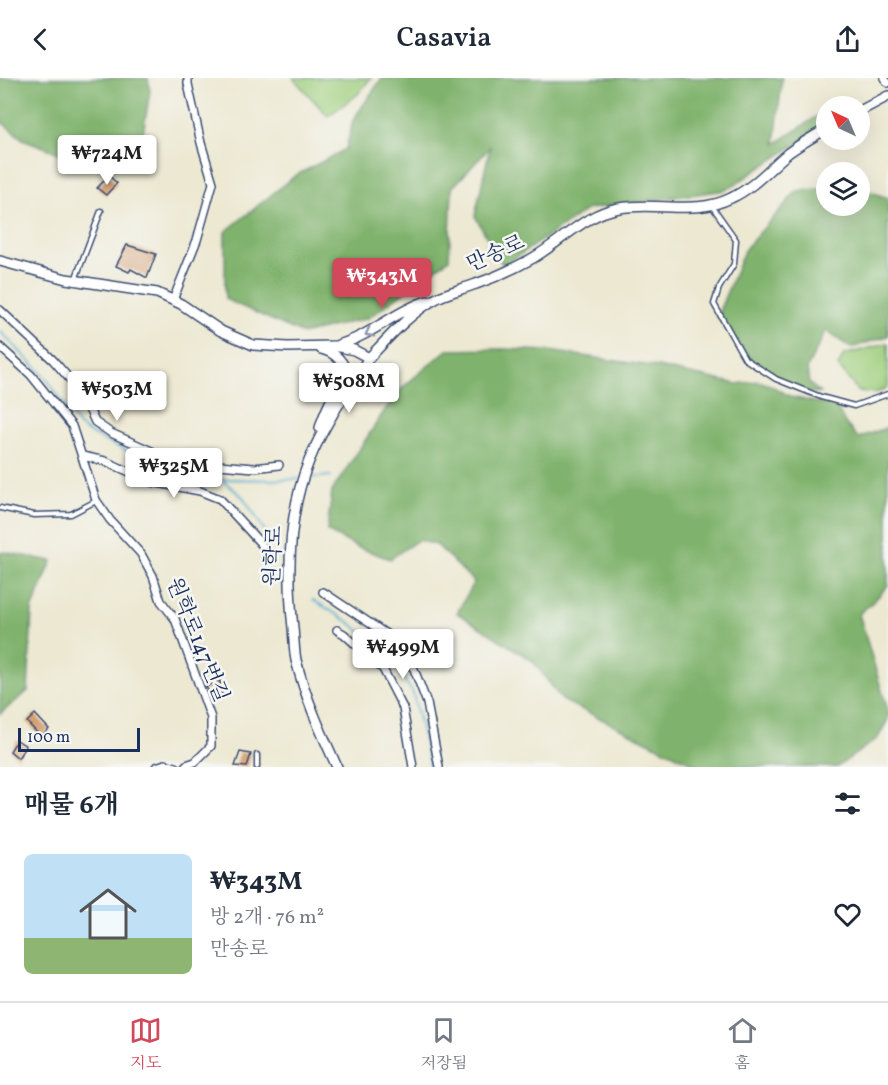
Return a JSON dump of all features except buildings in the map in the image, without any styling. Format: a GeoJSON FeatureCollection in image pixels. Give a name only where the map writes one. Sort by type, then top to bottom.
{"type":"FeatureCollection","features":[{"type":"Feature","properties":{"kind":"street"},"geometry":{"type":"LineString","coordinates":[[172,300],[198,240],[213,183],[201,143],[189,78]]}},
{"type":"Feature","properties":{"kind":"street"},"geometry":{"type":"LineString","coordinates":[[884,78],[888,83]]}},
{"type":"Feature","properties":{"kind":"street"},"geometry":{"type":"LineString","coordinates":[[870,106],[888,96]]}},
{"type":"Feature","properties":{"kind":"street","name":"만송로"},"geometry":{"type":"LineString","coordinates":[[369,358],[393,332],[438,298],[517,267],[602,212],[635,206],[698,208],[711,206],[748,188],[796,148],[816,135]]}},
{"type":"Feature","properties":{"kind":"street"},"geometry":{"type":"LineString","coordinates":[[0,261],[32,271],[75,280],[146,290],[172,300],[221,331],[253,345],[335,346],[354,350],[369,358]]}},
{"type":"Feature","properties":{"kind":"street"},"geometry":{"type":"LineString","coordinates":[[335,346],[368,334],[412,306],[438,298]]}},
{"type":"Feature","properties":{"kind":"street"},"geometry":{"type":"LineString","coordinates":[[0,310],[53,360],[81,392],[94,422],[111,433],[156,453],[195,463],[254,468],[279,465]]}},
{"type":"Feature","properties":{"kind":"street","name":"원학로147번길"},"geometry":{"type":"LineString","coordinates":[[0,347],[31,375],[72,426],[96,500],[110,520],[141,554],[153,576],[161,601],[175,619],[211,718],[211,746],[195,762],[185,767]]}},
{"type":"Feature","properties":{"kind":"street"},"geometry":{"type":"LineString","coordinates":[[316,347],[333,353],[344,366],[340,384],[324,415],[317,445]]}},
{"type":"Feature","properties":{"kind":"street","name":"원학로"},"geometry":{"type":"LineString","coordinates":[[337,767],[316,720],[296,658],[290,602],[291,549],[297,501],[309,460],[330,418],[369,358]]}},
{"type":"Feature","properties":{"kind":"street"},"geometry":{"type":"LineString","coordinates":[[82,456],[105,461],[152,482],[200,491],[220,500],[263,546]]}},
{"type":"Feature","properties":{"kind":"street"},"geometry":{"type":"LineString","coordinates":[[323,592],[389,636],[414,669],[427,703],[439,767]]}},
{"type":"Feature","properties":{"kind":"street"},"geometry":{"type":"LineString","coordinates":[[337,630],[383,669],[403,708],[413,767]]}},
{"type":"Feature","properties":{"kind":"street"},"geometry":{"type":"LineString","coordinates":[[156,767],[165,764],[176,767]]}},
{"type":"Feature","properties":{"kind":"lane"},"geometry":{"type":"LineString","coordinates":[[711,206],[736,240],[734,264],[719,288],[714,304],[746,359],[776,379],[821,397],[854,406],[888,394]]}},
{"type":"Feature","properties":{"kind":"lane"},"geometry":{"type":"LineString","coordinates":[[75,280],[101,211]]}},
{"type":"Feature","properties":{"kind":"lane"},"geometry":{"type":"LineString","coordinates":[[0,508],[34,515],[71,514],[96,500]]}},
{"type":"Feature","properties":{"kind":"lane"},"geometry":{"type":"LineString","coordinates":[[256,767],[257,754]]}},
{"type":"Feature","properties":{"kind":"green space"},"geometry":{"type":"Polygon","coordinates":[[[0,78],[148,78],[150,91],[139,157],[67,156],[23,139],[0,121],[0,78]]]}},
{"type":"Feature","properties":{"kind":"green space"},"geometry":{"type":"Polygon","coordinates":[[[293,78],[371,78],[357,95],[328,116],[293,78]]]}},
{"type":"Feature","properties":{"kind":"green space"},"geometry":{"type":"Polygon","coordinates":[[[382,78],[782,78],[775,144],[816,117],[816,132],[726,190],[588,209],[503,266],[475,216],[490,147],[452,188],[449,259],[368,318],[303,334],[225,299],[225,232],[295,176],[346,149],[353,120],[382,78]]]}},
{"type":"Feature","properties":{"kind":"green space"},"geometry":{"type":"Polygon","coordinates":[[[816,189],[816,216],[870,216],[870,192],[888,198],[888,336],[851,348],[826,331],[807,368],[809,383],[820,393],[806,392],[781,380],[769,369],[757,367],[717,316],[745,249],[797,191],[816,189]]]}},
{"type":"Feature","properties":{"kind":"green space"},"geometry":{"type":"Polygon","coordinates":[[[888,343],[888,387],[876,393],[858,391],[838,366],[844,355],[888,343]]]}},
{"type":"Feature","properties":{"kind":"green space"},"geometry":{"type":"Polygon","coordinates":[[[447,350],[549,351],[658,367],[737,384],[758,381],[791,397],[835,404],[845,423],[858,438],[888,427],[888,585],[859,614],[888,711],[888,719],[878,738],[837,767],[700,767],[562,700],[533,661],[457,613],[474,582],[437,545],[418,540],[390,559],[357,547],[327,531],[332,491],[385,410],[403,387],[447,350]]]}},
{"type":"Feature","properties":{"kind":"green space"},"geometry":{"type":"Polygon","coordinates":[[[0,553],[52,561],[32,610],[28,691],[0,714],[0,553]]]}},
{"type":"Feature","properties":{"kind":"waterway"},"geometry":{"type":"LineString","coordinates":[[0,331],[46,378],[79,426],[154,464],[221,479],[243,497],[269,537]]}},
{"type":"Feature","properties":{"kind":"waterway"},"geometry":{"type":"LineString","coordinates":[[307,478],[331,476]]}},
{"type":"Feature","properties":{"kind":"waterway"},"geometry":{"type":"LineString","coordinates":[[221,479],[299,479]]}},
{"type":"Feature","properties":{"kind":"waterway"},"geometry":{"type":"LineString","coordinates":[[313,600],[349,622],[386,652],[413,693],[430,767]]}}]}
